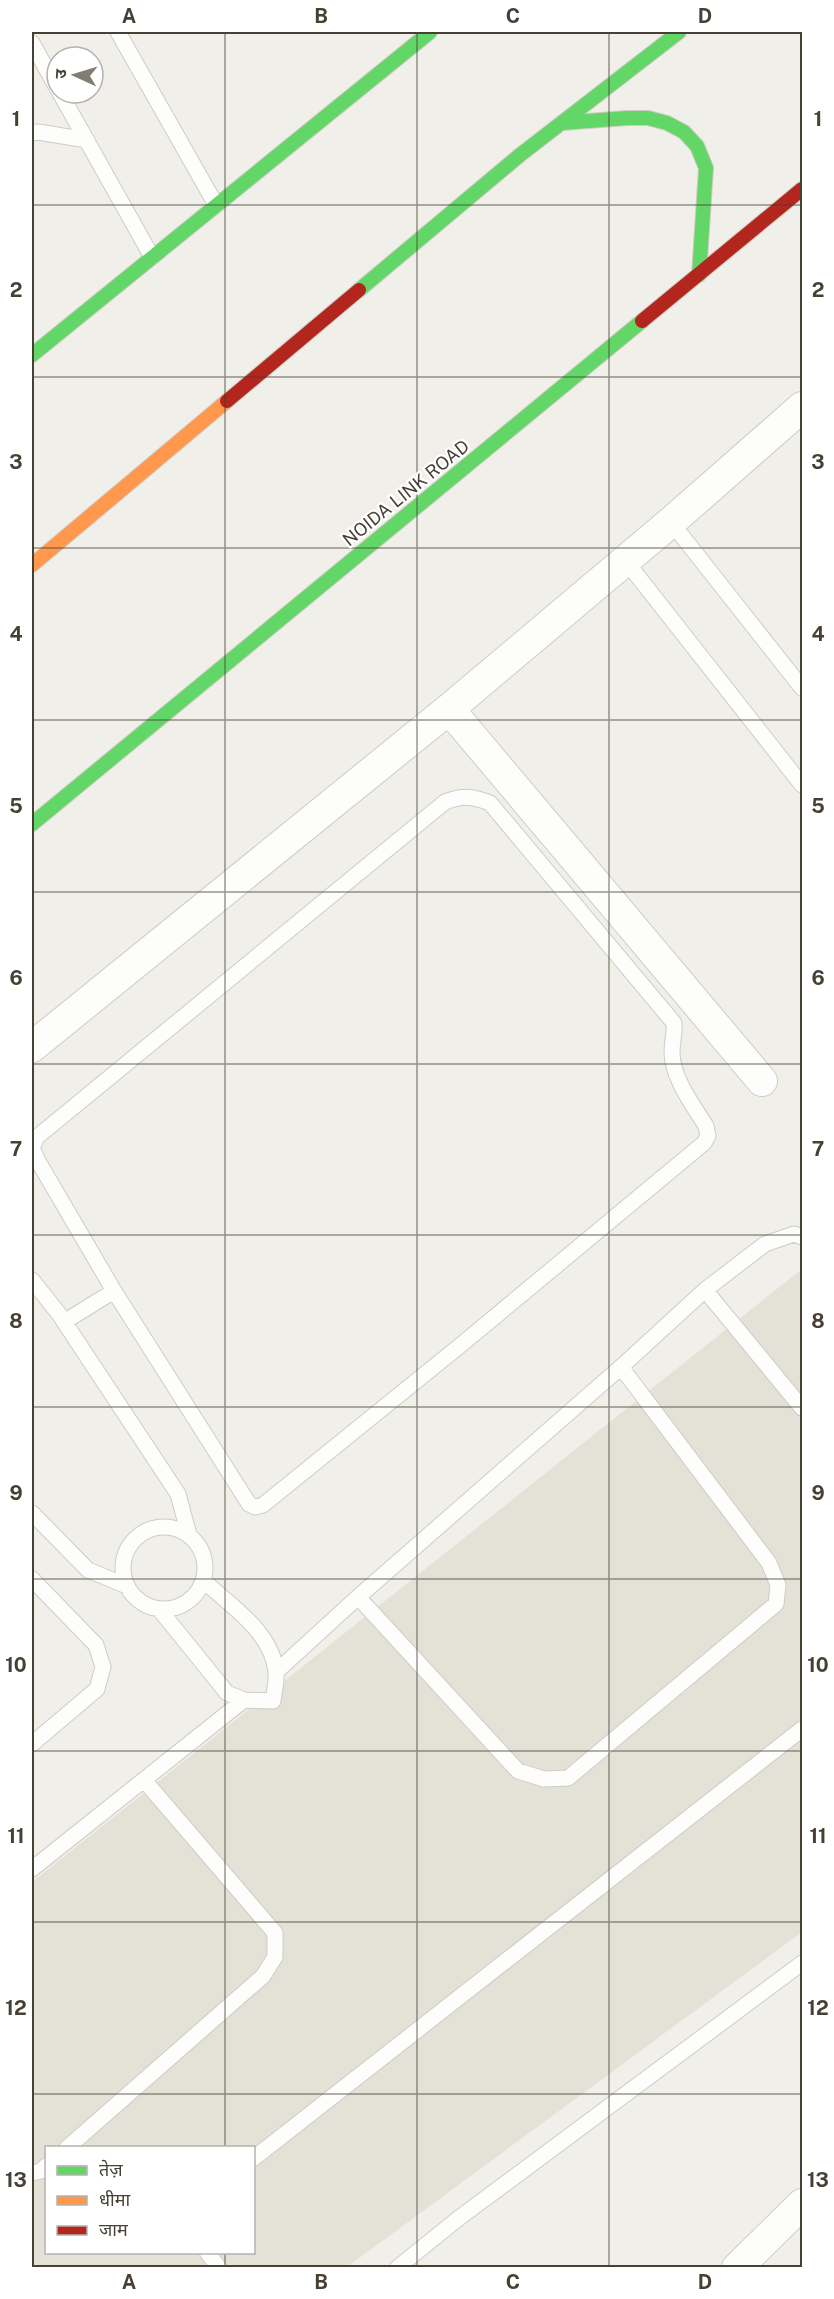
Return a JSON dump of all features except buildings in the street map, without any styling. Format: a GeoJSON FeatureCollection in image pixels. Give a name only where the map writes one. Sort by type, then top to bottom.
{"type":"FeatureCollection","features":[{"type":"Feature","properties":{"kind":"main road"},"geometry":{"type":"LineString","coordinates":[[32,355],[429,32]]}},
{"type":"Feature","properties":{"kind":"main road"},"geometry":{"type":"LineString","coordinates":[[32,565],[520,155],[679,32]]}},
{"type":"Feature","properties":{"kind":"main road"},"geometry":{"type":"LineString","coordinates":[[562,123],[637,118],[656,119],[688,133],[702,151],[706,168],[699,275]]}},
{"type":"Feature","properties":{"kind":"main road","name":"NOIDA LINK ROAD"},"geometry":{"type":"LineString","coordinates":[[32,824],[802,189]]}},
{"type":"Feature","properties":{"kind":"street"},"geometry":{"type":"LineString","coordinates":[[32,1047],[449,709],[671,522],[802,407]]}},
{"type":"Feature","properties":{"kind":"street"},"geometry":{"type":"LineString","coordinates":[[449,709],[762,1081]]}},
{"type":"Feature","properties":{"kind":"street"},"geometry":{"type":"LineString","coordinates":[[737,2268],[802,2204]]}},
{"type":"Feature","properties":{"kind":"lane"},"geometry":{"type":"LineString","coordinates":[[118,32],[216,205]]}},
{"type":"Feature","properties":{"kind":"lane"},"geometry":{"type":"LineString","coordinates":[[32,43],[45,66]]}},
{"type":"Feature","properties":{"kind":"lane"},"geometry":{"type":"LineString","coordinates":[[67,105],[152,257]]}},
{"type":"Feature","properties":{"kind":"lane"},"geometry":{"type":"LineString","coordinates":[[32,133],[87,140]]}},
{"type":"Feature","properties":{"kind":"lane"},"geometry":{"type":"LineString","coordinates":[[671,522],[802,688]]}},
{"type":"Feature","properties":{"kind":"lane"},"geometry":{"type":"LineString","coordinates":[[625,560],[802,785]]}},
{"type":"Feature","properties":{"kind":"lane"},"geometry":{"type":"LineString","coordinates":[[460,796],[473,796],[490,802],[674,1023],[675,1036],[672,1052],[675,1069],[706,1126],[708,1136],[704,1143],[462,1344],[263,1505],[255,1507],[249,1504],[114,1291],[38,1161],[32,1148],[37,1137],[445,802],[460,796]]}},
{"type":"Feature","properties":{"kind":"lane"},"geometry":{"type":"LineString","coordinates":[[276,1672],[358,1596],[621,1367],[705,1290],[765,1244],[794,1234],[802,1237]]}},
{"type":"Feature","properties":{"kind":"lane"},"geometry":{"type":"LineString","coordinates":[[32,1280],[64,1322],[178,1494],[189,1534]]}},
{"type":"Feature","properties":{"kind":"lane"},"geometry":{"type":"LineString","coordinates":[[705,1290],[802,1408]]}},
{"type":"Feature","properties":{"kind":"lane"},"geometry":{"type":"LineString","coordinates":[[64,1322],[114,1291]]}},
{"type":"Feature","properties":{"kind":"lane"},"geometry":{"type":"LineString","coordinates":[[358,1596],[518,1772],[543,1779],[568,1778],[776,1604],[778,1585],[769,1563],[621,1367]]}},
{"type":"Feature","properties":{"kind":"lane"},"geometry":{"type":"LineString","coordinates":[[32,1513],[88,1570],[127,1586],[141,1601],[159,1609],[173,1608],[196,1595],[205,1582],[204,1556],[198,1544],[189,1534],[164,1527],[150,1529],[138,1536],[129,1546],[124,1559],[127,1586]]}},
{"type":"Feature","properties":{"kind":"lane"},"geometry":{"type":"LineString","coordinates":[[32,1579],[96,1645],[103,1667],[97,1689],[32,1744]]}},
{"type":"Feature","properties":{"kind":"lane"},"geometry":{"type":"LineString","coordinates":[[159,1609],[208,1673],[227,1693],[244,1700],[273,1701],[276,1672],[267,1643],[254,1627],[205,1582]]}},
{"type":"Feature","properties":{"kind":"lane"},"geometry":{"type":"LineString","coordinates":[[32,1869],[244,1700]]}},
{"type":"Feature","properties":{"kind":"lane"},"geometry":{"type":"LineString","coordinates":[[255,2157],[802,1728]]}},
{"type":"Feature","properties":{"kind":"lane"},"geometry":{"type":"LineString","coordinates":[[69,2146],[263,1976],[275,1957],[274,1933],[144,1780]]}},
{"type":"Feature","properties":{"kind":"lane"},"geometry":{"type":"LineString","coordinates":[[397,2268],[459,2218],[802,1963]]}},
{"type":"Feature","properties":{"kind":"lane"},"geometry":{"type":"LineString","coordinates":[[208,2254],[219,2268]]}},
{"type":"Feature","properties":{"kind":"shaded area"},"geometry":{"type":"Polygon","coordinates":[[[802,1269],[802,1932],[347,2267],[32,2268],[32,1882],[802,1269]]]}},
{"type":"Feature","properties":{"kind":"traffic: fast"},"geometry":{"type":"LineString","coordinates":[[32,355],[430,32]]}},
{"type":"Feature","properties":{"kind":"traffic: fast"},"geometry":{"type":"LineString","coordinates":[[359,290],[520,155],[679,32]]}},
{"type":"Feature","properties":{"kind":"traffic: fast"},"geometry":{"type":"LineString","coordinates":[[562,123],[648,118],[667,123],[684,132],[697,146],[706,168],[699,275]]}},
{"type":"Feature","properties":{"kind":"traffic: fast"},"geometry":{"type":"LineString","coordinates":[[32,824],[642,321]]}},
{"type":"Feature","properties":{"kind":"traffic: slow"},"geometry":{"type":"LineString","coordinates":[[32,565],[227,401]]}},
{"type":"Feature","properties":{"kind":"traffic: jam"},"geometry":{"type":"LineString","coordinates":[[642,321],[802,189]]}},
{"type":"Feature","properties":{"kind":"traffic: jam"},"geometry":{"type":"LineString","coordinates":[[227,401],[359,290]]}}]}
